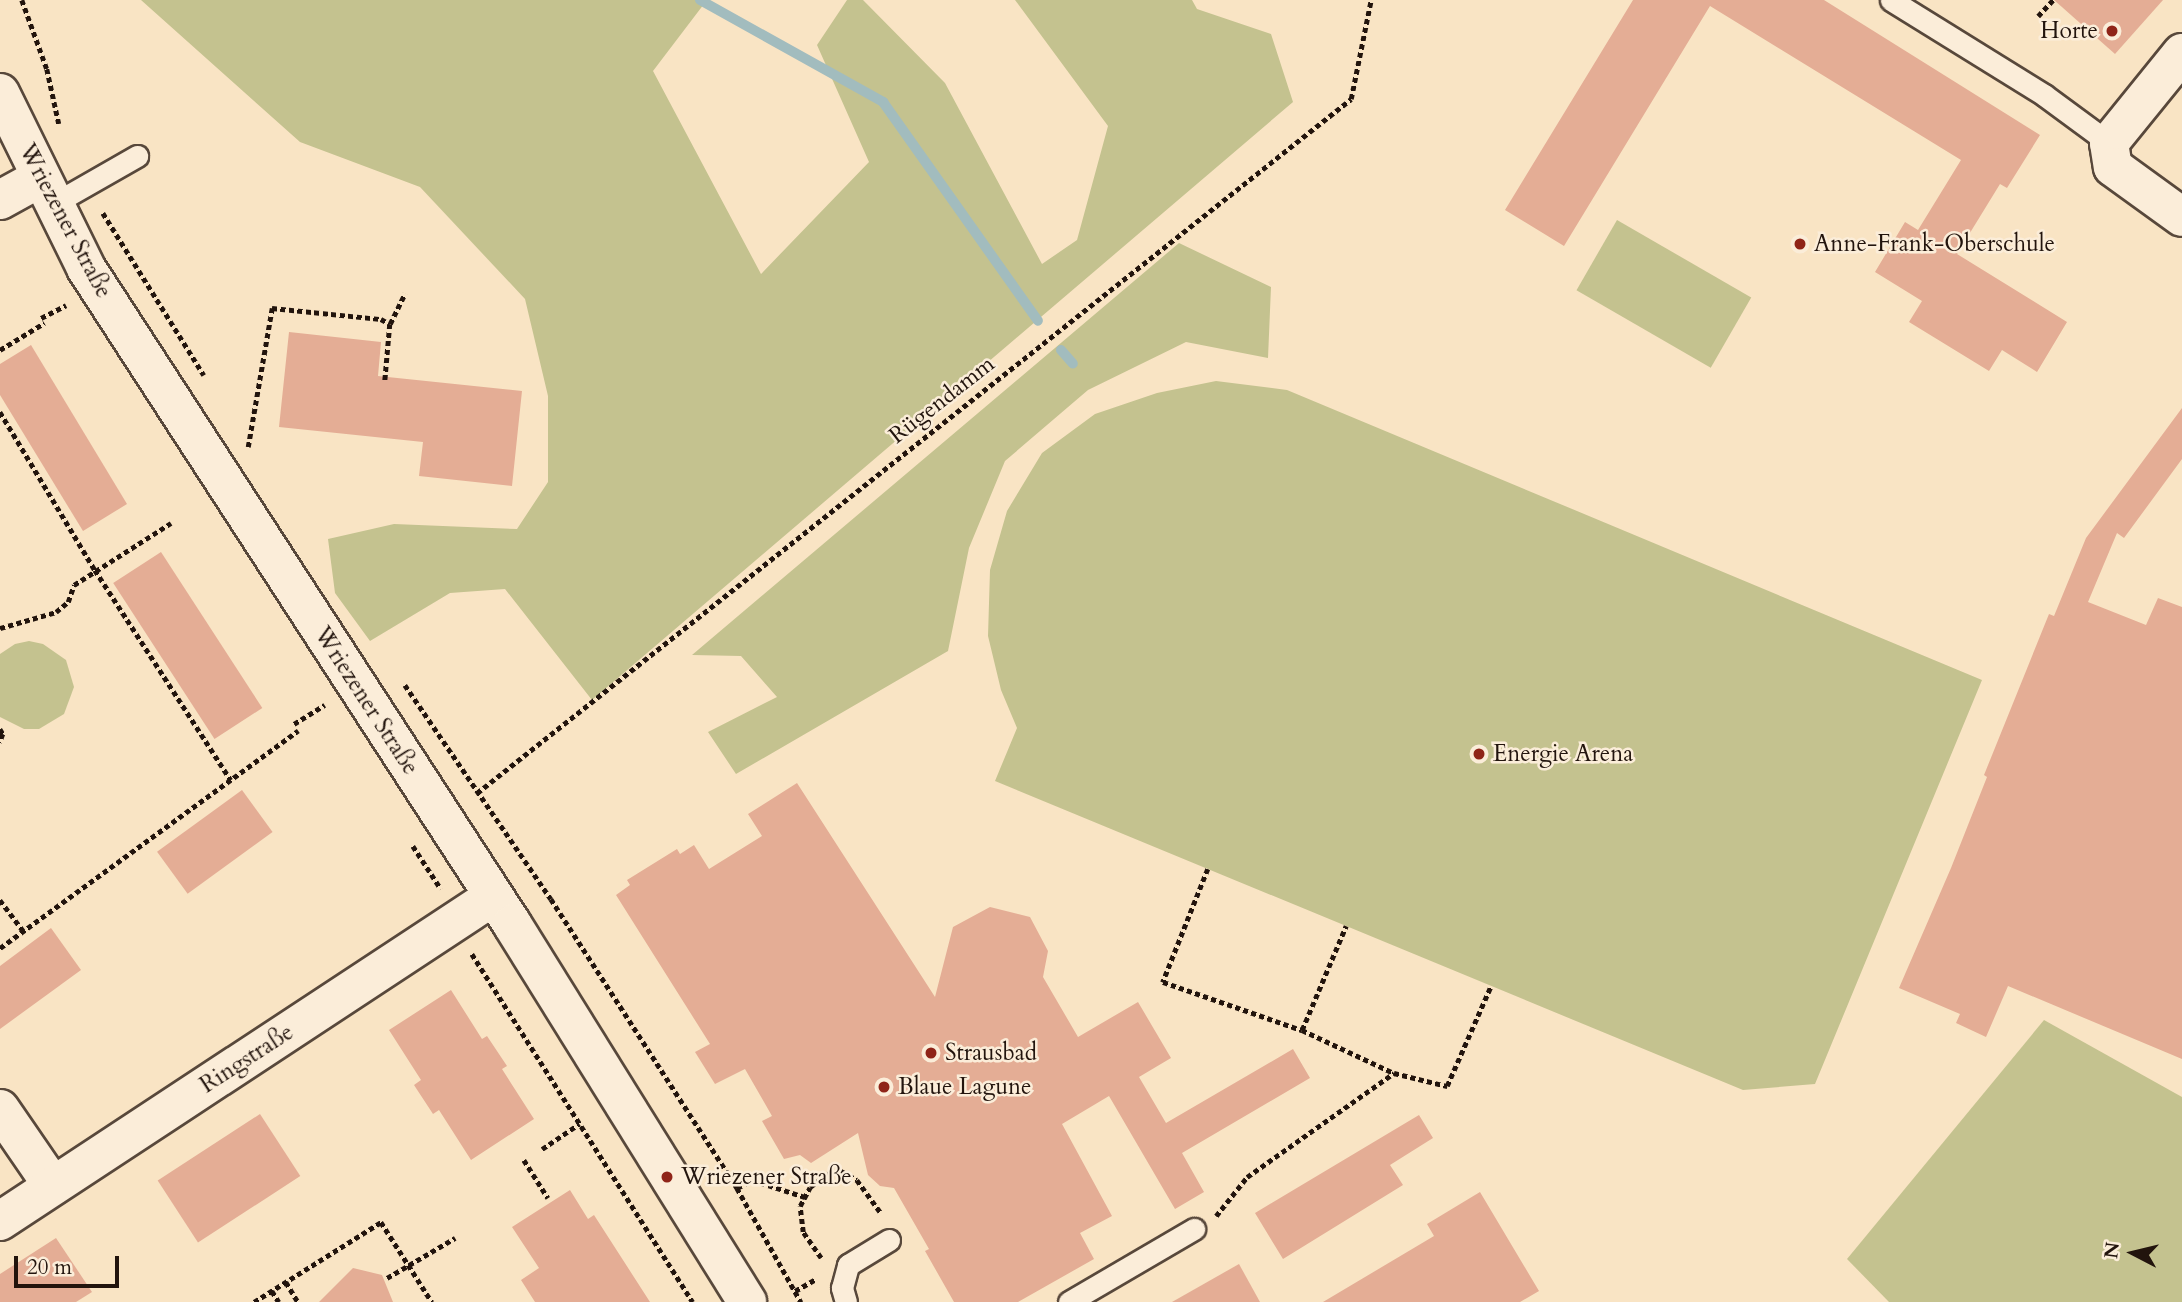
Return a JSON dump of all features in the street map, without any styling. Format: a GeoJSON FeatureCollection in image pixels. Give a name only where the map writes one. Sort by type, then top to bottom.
{"type":"FeatureCollection","features":[{"type":"Feature","properties":{"kind":"street"},"geometry":{"type":"LineString","coordinates":[[2182,53],[2109,143],[2113,167],[2182,218]]}},
{"type":"Feature","properties":{"kind":"street","name":"Wriezener Straße"},"geometry":{"type":"LineString","coordinates":[[0,93],[86,268],[494,896],[747,1302]]}},
{"type":"Feature","properties":{"kind":"street"},"geometry":{"type":"LineString","coordinates":[[0,200],[47,191]]}},
{"type":"Feature","properties":{"kind":"street","name":"Ringstraße"},"geometry":{"type":"LineString","coordinates":[[0,1221],[494,896]]}},
{"type":"Feature","properties":{"kind":"street"},"geometry":{"type":"LineString","coordinates":[[0,1109],[52,1186]]}},
{"type":"Feature","properties":{"kind":"lane"},"geometry":{"type":"LineString","coordinates":[[1891,0],[2044,95],[2109,143]]}},
{"type":"Feature","properties":{"kind":"lane"},"geometry":{"type":"LineString","coordinates":[[47,191],[87,186],[137,156]]}},
{"type":"Feature","properties":{"kind":"lane"},"geometry":{"type":"LineString","coordinates":[[1069,1302],[1194,1229]]}},
{"type":"Feature","properties":{"kind":"lane"},"geometry":{"type":"LineString","coordinates":[[844,1295],[848,1265],[889,1240]]}},
{"type":"Feature","properties":{"kind":"path"},"geometry":{"type":"LineString","coordinates":[[22,0],[47,69],[60,126]]}},
{"type":"Feature","properties":{"kind":"path","name":"Rügendamm"},"geometry":{"type":"LineString","coordinates":[[477,793],[1351,99],[1371,0]]}},
{"type":"Feature","properties":{"kind":"path"},"geometry":{"type":"LineString","coordinates":[[2038,16],[2053,0]]}},
{"type":"Feature","properties":{"kind":"path"},"geometry":{"type":"LineString","coordinates":[[87,186],[211,387]]}},
{"type":"Feature","properties":{"kind":"path"},"geometry":{"type":"LineString","coordinates":[[385,381],[390,324],[405,293]]}},
{"type":"Feature","properties":{"kind":"path"},"geometry":{"type":"LineString","coordinates":[[41,318],[67,304]]}},
{"type":"Feature","properties":{"kind":"path"},"geometry":{"type":"LineString","coordinates":[[248,447],[272,308],[381,319],[390,324]]}},
{"type":"Feature","properties":{"kind":"path"},"geometry":{"type":"LineString","coordinates":[[0,350],[44,323]]}},
{"type":"Feature","properties":{"kind":"path"},"geometry":{"type":"LineString","coordinates":[[0,412],[95,570],[231,780]]}},
{"type":"Feature","properties":{"kind":"path"},"geometry":{"type":"LineString","coordinates":[[240,435],[255,457]]}},
{"type":"Feature","properties":{"kind":"path"},"geometry":{"type":"LineString","coordinates":[[0,628],[56,611],[68,602],[74,585],[171,523]]}},
{"type":"Feature","properties":{"kind":"path"},"geometry":{"type":"LineString","coordinates":[[402,680],[551,899],[737,1188],[801,1302]]}},
{"type":"Feature","properties":{"kind":"path"},"geometry":{"type":"LineString","coordinates":[[294,724],[324,705]]}},
{"type":"Feature","properties":{"kind":"path"},"geometry":{"type":"LineString","coordinates":[[0,729],[3,734],[0,742]]}},
{"type":"Feature","properties":{"kind":"path"},"geometry":{"type":"LineString","coordinates":[[0,948],[298,732]]}},
{"type":"Feature","properties":{"kind":"path"},"geometry":{"type":"LineString","coordinates":[[407,836],[441,890],[469,949],[693,1302]]}},
{"type":"Feature","properties":{"kind":"path"},"geometry":{"type":"LineString","coordinates":[[1208,869],[1163,982],[1301,1030],[1394,1073],[1447,1086],[1491,986]]}},
{"type":"Feature","properties":{"kind":"path"},"geometry":{"type":"LineString","coordinates":[[0,900],[23,931]]}},
{"type":"Feature","properties":{"kind":"path"},"geometry":{"type":"LineString","coordinates":[[1301,1030],[1346,926]]}},
{"type":"Feature","properties":{"kind":"path"},"geometry":{"type":"LineString","coordinates":[[1194,1229],[1221,1212],[1247,1177],[1394,1073]]}},
{"type":"Feature","properties":{"kind":"path"},"geometry":{"type":"LineString","coordinates":[[542,1149],[579,1125]]}},
{"type":"Feature","properties":{"kind":"path"},"geometry":{"type":"LineString","coordinates":[[524,1160],[548,1198]]}},
{"type":"Feature","properties":{"kind":"path"},"geometry":{"type":"LineString","coordinates":[[844,1295],[803,1232],[800,1206],[810,1187],[827,1174],[841,1171],[857,1180],[886,1220],[889,1240]]}},
{"type":"Feature","properties":{"kind":"path"},"geometry":{"type":"LineString","coordinates":[[737,1188],[752,1180],[804,1197]]}},
{"type":"Feature","properties":{"kind":"path"},"geometry":{"type":"LineString","coordinates":[[254,1302],[381,1222],[432,1302]]}},
{"type":"Feature","properties":{"kind":"path"},"geometry":{"type":"LineString","coordinates":[[387,1278],[455,1238]]}},
{"type":"Feature","properties":{"kind":"path"},"geometry":{"type":"LineString","coordinates":[[286,1282],[298,1302]]}},
{"type":"Feature","properties":{"kind":"path"},"geometry":{"type":"LineString","coordinates":[[272,1291],[279,1302]]}},
{"type":"Feature","properties":{"kind":"shaded area"},"geometry":{"type":"Polygon","coordinates":[[[141,0],[707,0],[653,71],[761,274],[869,162],[817,45],[847,0],[863,0],[945,83],[1042,264],[1077,240],[1108,126],[1015,0],[1192,0],[1197,9],[1271,34],[1293,102],[592,700],[505,589],[450,593],[370,641],[335,593],[328,539],[394,524],[517,529],[548,482],[548,396],[525,299],[420,187],[300,142],[141,0]]]}},
{"type":"Feature","properties":{"kind":"shaded area"},"geometry":{"type":"Polygon","coordinates":[[[1617,220],[1751,298],[1711,368],[1576,290],[1617,220]]]}},
{"type":"Feature","properties":{"kind":"shaded area"},"geometry":{"type":"Polygon","coordinates":[[[1179,243],[1271,287],[1268,358],[1186,342],[1088,390],[1005,461],[969,548],[948,651],[736,774],[708,732],[777,697],[741,656],[692,655],[1179,243]]]}},
{"type":"Feature","properties":{"kind":"shaded area","name":"Energie Arena"},"geometry":{"type":"Polygon","coordinates":[[[1216,381],[1287,390],[1982,680],[1815,1084],[1743,1090],[995,781],[1017,728],[1001,690],[988,636],[990,570],[1007,511],[1042,453],[1095,414],[1157,393],[1216,381]]]}},
{"type":"Feature","properties":{"kind":"shaded area"},"geometry":{"type":"Polygon","coordinates":[[[29,641],[43,644],[66,660],[74,687],[64,714],[39,729],[24,729],[0,717],[0,654],[15,644],[29,641]]]}},
{"type":"Feature","properties":{"kind":"shaded area"},"geometry":{"type":"Polygon","coordinates":[[[2044,1020],[2182,1097],[2182,1302],[1889,1302],[1847,1259],[2044,1020]]]}},
{"type":"Feature","properties":{"kind":"building"},"geometry":{"type":"Polygon","coordinates":[[[1633,0],[1824,0],[2040,135],[2007,188],[2000,184],[1957,254],[2067,322],[2037,372],[2002,350],[1989,371],[1909,322],[1922,301],[1875,272],[1905,222],[1918,230],[1961,160],[1710,6],[1564,246],[1505,210],[1633,0]]]}},
{"type":"Feature","properties":{"kind":"building","name":"Horte"},"geometry":{"type":"Polygon","coordinates":[[[2054,0],[2163,0],[2115,54],[2054,0]]]}},
{"type":"Feature","properties":{"kind":"building"},"geometry":{"type":"Polygon","coordinates":[[[289,332],[381,342],[378,376],[522,391],[512,486],[419,476],[423,442],[279,427],[289,332]]]}},
{"type":"Feature","properties":{"kind":"building"},"geometry":{"type":"Polygon","coordinates":[[[31,345],[127,504],[83,531],[0,395],[0,364],[31,345]]]}},
{"type":"Feature","properties":{"kind":"building"},"geometry":{"type":"Polygon","coordinates":[[[2182,408],[2182,459],[2124,538],[2117,533],[2088,602],[2146,625],[2158,598],[2182,607],[2182,1059],[2008,986],[1986,1037],[1956,1023],[1960,1014],[1899,988],[1951,868],[1987,777],[1984,775],[2049,614],[2054,616],[2086,538],[2182,408]]]}},
{"type":"Feature","properties":{"kind":"building"},"geometry":{"type":"Polygon","coordinates":[[[161,552],[262,708],[214,739],[113,583],[161,552]]]}},
{"type":"Feature","properties":{"kind":"building"},"geometry":{"type":"Polygon","coordinates":[[[797,783],[935,997],[953,927],[990,907],[1030,917],[1048,951],[1043,977],[1078,1037],[1138,1002],[1171,1058],[1139,1077],[1166,1123],[1293,1049],[1310,1078],[1182,1153],[1204,1192],[1175,1209],[1109,1096],[1062,1124],[1112,1216],[1080,1233],[1094,1259],[1018,1302],[954,1302],[925,1251],[929,1249],[894,1188],[880,1186],[868,1175],[858,1133],[811,1163],[800,1155],[784,1159],[762,1121],[772,1116],[745,1069],[715,1084],[695,1052],[710,1044],[616,895],[630,885],[627,880],[677,849],[680,854],[694,845],[709,869],[762,836],[748,814],[797,783]]]}},
{"type":"Feature","properties":{"kind":"building"},"geometry":{"type":"Polygon","coordinates":[[[242,790],[273,832],[188,894],[157,852],[242,790]]]}},
{"type":"Feature","properties":{"kind":"building"},"geometry":{"type":"Polygon","coordinates":[[[51,928],[81,970],[0,1029],[0,966],[51,928]]]}},
{"type":"Feature","properties":{"kind":"building"},"geometry":{"type":"Polygon","coordinates":[[[451,990],[482,1039],[487,1036],[507,1066],[502,1069],[534,1119],[471,1160],[439,1110],[433,1114],[414,1085],[421,1080],[389,1030],[451,990]]]}},
{"type":"Feature","properties":{"kind":"building"},"geometry":{"type":"Polygon","coordinates":[[[260,1114],[300,1176],[198,1243],[158,1180],[260,1114]]]}},
{"type":"Feature","properties":{"kind":"building"},"geometry":{"type":"Polygon","coordinates":[[[1419,1115],[1433,1138],[1390,1165],[1403,1185],[1283,1259],[1255,1213],[1419,1115]]]}},
{"type":"Feature","properties":{"kind":"building"},"geometry":{"type":"Polygon","coordinates":[[[570,1190],[588,1219],[594,1215],[650,1302],[535,1302],[521,1280],[539,1268],[512,1227],[570,1190]]]}},
{"type":"Feature","properties":{"kind":"building"},"geometry":{"type":"Polygon","coordinates":[[[1480,1192],[1539,1291],[1520,1302],[1323,1302],[1434,1236],[1427,1224],[1480,1192]]]}},
{"type":"Feature","properties":{"kind":"building"},"geometry":{"type":"Polygon","coordinates":[[[56,1238],[92,1292],[76,1302],[0,1302],[0,1274],[56,1238]]]}},
{"type":"Feature","properties":{"kind":"building"},"geometry":{"type":"Polygon","coordinates":[[[1239,1264],[1260,1302],[1172,1302],[1239,1264]]]}},
{"type":"Feature","properties":{"kind":"building"},"geometry":{"type":"Polygon","coordinates":[[[353,1268],[382,1275],[393,1302],[319,1302],[353,1268]]]}},
{"type":"Feature","properties":{"kind":"waterway"},"geometry":{"type":"LineString","coordinates":[[700,0],[883,102],[1038,321]]}},
{"type":"Feature","properties":{"kind":"waterway"},"geometry":{"type":"LineString","coordinates":[[1061,350],[1073,364]]}},
{"type":"Feature","properties":{"kind":"place","name":"Horte"},"geometry":{"type":"Point","coordinates":[2112,31]}},
{"type":"Feature","properties":{"kind":"place","name":"Anne-Frank-Oberschule"},"geometry":{"type":"Point","coordinates":[1800,244]}},
{"type":"Feature","properties":{"kind":"place","name":"Energie Arena"},"geometry":{"type":"Point","coordinates":[1479,754]}},
{"type":"Feature","properties":{"kind":"place","name":"Strausbad"},"geometry":{"type":"Point","coordinates":[931,1053]}},
{"type":"Feature","properties":{"kind":"place","name":"Blaue Lagune"},"geometry":{"type":"Point","coordinates":[884,1087]}},
{"type":"Feature","properties":{"kind":"place","name":"Wriezener Straße"},"geometry":{"type":"Point","coordinates":[667,1177]}}]}
